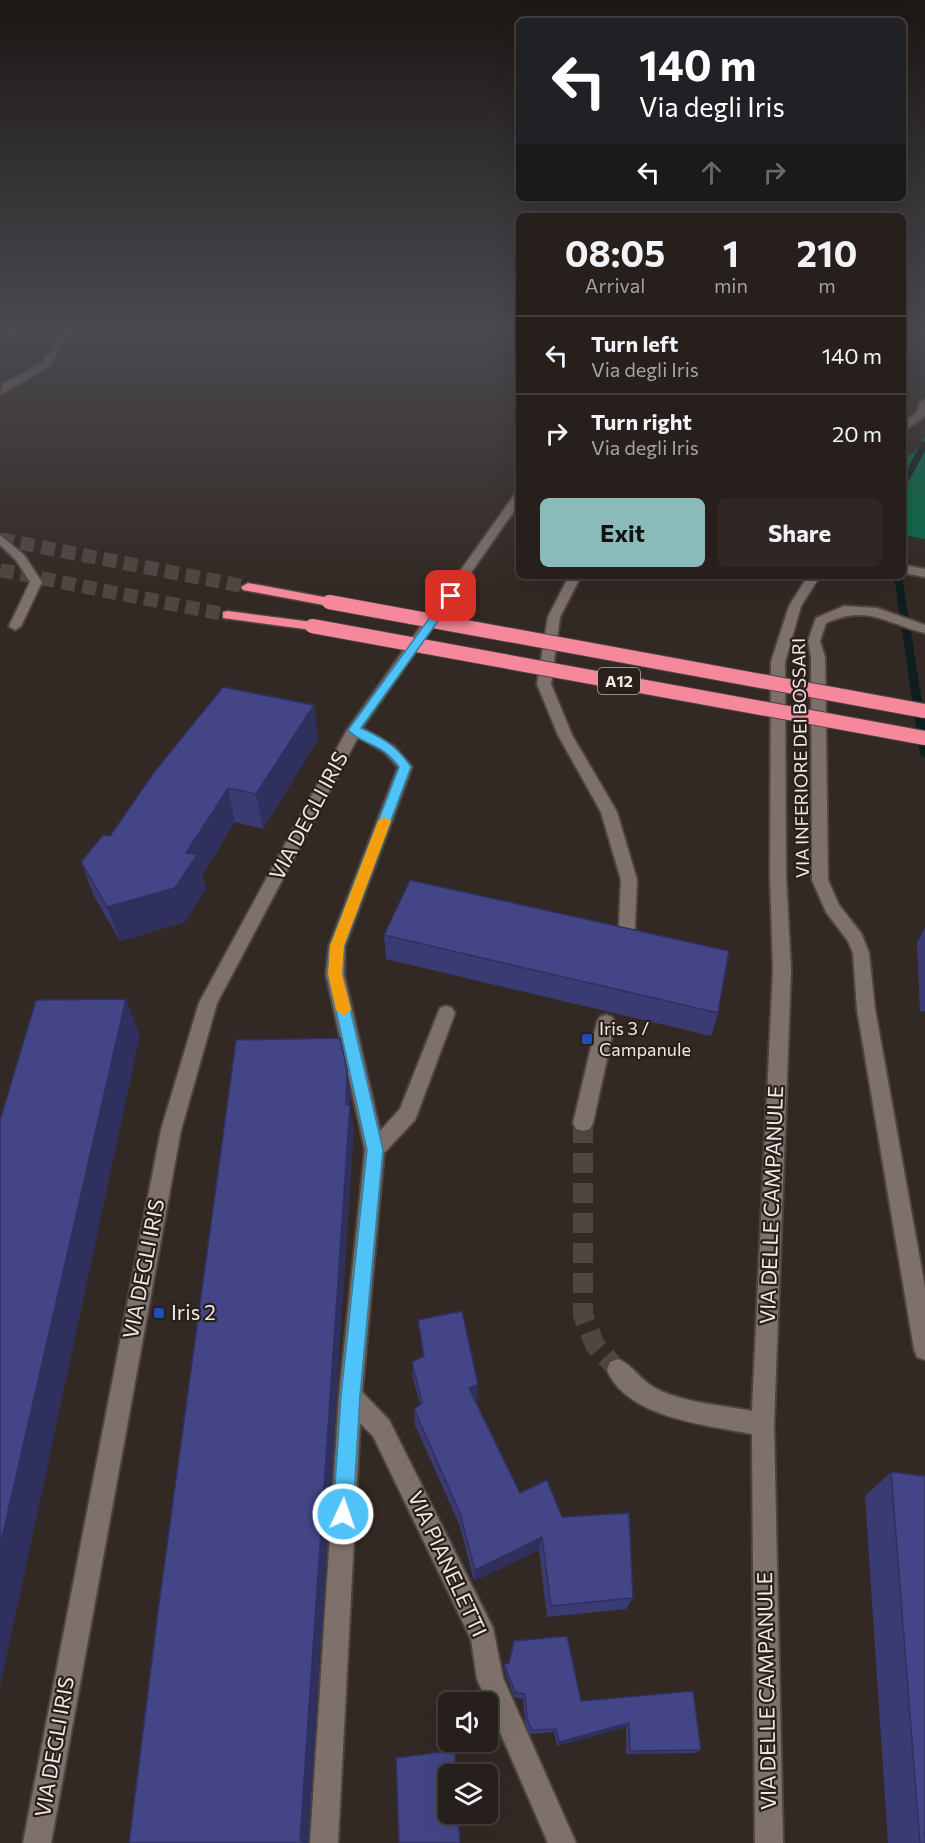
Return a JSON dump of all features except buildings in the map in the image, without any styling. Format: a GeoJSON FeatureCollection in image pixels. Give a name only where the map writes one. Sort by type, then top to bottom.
{"type":"FeatureCollection","features":[{"type":"Feature","properties":{"kind":"highway","name":"A12"},"geometry":{"type":"LineString","coordinates":[[248,587],[925,711]]}},
{"type":"Feature","properties":{"kind":"highway","name":"A12"},"geometry":{"type":"LineString","coordinates":[[228,615],[312,626],[925,738]]}},
{"type":"Feature","properties":{"kind":"street"},"geometry":{"type":"LineString","coordinates":[[906,426],[918,416]]}},
{"type":"Feature","properties":{"kind":"street","name":"VIA DEGLI IRIS"},"geometry":{"type":"LineString","coordinates":[[37,1843],[171,1130],[208,1003],[314,809],[354,730],[516,500]]}},
{"type":"Feature","properties":{"kind":"street"},"geometry":{"type":"LineString","coordinates":[[0,538],[20,558],[36,582],[15,626]]}},
{"type":"Feature","properties":{"kind":"street"},"geometry":{"type":"LineString","coordinates":[[906,570],[925,573]]}},
{"type":"Feature","properties":{"kind":"street"},"geometry":{"type":"LineString","coordinates":[[573,579],[554,617],[544,684],[565,735],[609,812],[629,880],[626,945]]}},
{"type":"Feature","properties":{"kind":"street","name":"VIA DELLE CAMPANULE"},"geometry":{"type":"LineString","coordinates":[[769,1843],[763,1425],[782,970],[778,876],[778,662],[786,628],[801,590],[811,579]]}},
{"type":"Feature","properties":{"kind":"street","name":"VIA INFERIORE DEI BOSSARI"},"geometry":{"type":"LineString","coordinates":[[925,629],[877,612],[844,610],[820,621],[814,641],[818,657],[820,880],[832,908],[855,938],[861,953],[866,1009],[925,1348]]}},
{"type":"Feature","properties":{"kind":"street","name":"VIA DEGLI IRIS"},"geometry":{"type":"LineString","coordinates":[[324,1843],[350,1396],[375,1150],[335,974],[337,946],[405,767],[397,755],[382,743],[354,730]]}},
{"type":"Feature","properties":{"kind":"street"},"geometry":{"type":"LineString","coordinates":[[375,1150],[408,1114],[446,1013]]}},
{"type":"Feature","properties":{"kind":"street"},"geometry":{"type":"LineString","coordinates":[[583,1123],[606,1022]]}},
{"type":"Feature","properties":{"kind":"street"},"geometry":{"type":"LineString","coordinates":[[618,1370],[647,1397],[679,1408],[763,1425]]}},
{"type":"Feature","properties":{"kind":"street","name":"VIA PIANELETTI"},"geometry":{"type":"LineString","coordinates":[[350,1396],[381,1428],[484,1636],[489,1679],[562,1843]]}},
{"type":"Feature","properties":{"kind":"green space"},"geometry":{"type":"Polygon","coordinates":[[[925,436],[925,539],[906,536],[906,458],[919,448],[925,436]]]}},
{"type":"Feature","properties":{"kind":"waterway"},"geometry":{"type":"LineString","coordinates":[[906,479],[925,444]]}},
{"type":"Feature","properties":{"kind":"waterway"},"geometry":{"type":"LineString","coordinates":[[898,579],[925,755]]}},
{"type":"Feature","properties":{"kind":"tunnel"},"geometry":{"type":"LineString","coordinates":[[0,539],[248,587]]}},
{"type":"Feature","properties":{"kind":"tunnel"},"geometry":{"type":"LineString","coordinates":[[0,570],[228,615]]}},
{"type":"Feature","properties":{"kind":"tunnel"},"geometry":{"type":"LineString","coordinates":[[583,1123],[583,1315],[595,1345],[618,1370]]}},
{"type":"Feature","properties":{"kind":"slow traffic"},"geometry":{"type":"LineString","coordinates":[[344,1010],[335,974],[337,946],[384,821]]}},
{"type":"Feature","properties":{"kind":"place","name":"Iris 3 / Campanule"},"geometry":{"type":"Point","coordinates":[587,1039]}},
{"type":"Feature","properties":{"kind":"place","name":"Iris 2"},"geometry":{"type":"Point","coordinates":[159,1313]}},
{"type":"Feature","properties":{"kind":"route"},"geometry":{"type":"LineString","coordinates":[[343,1514],[350,1396],[375,1150],[335,974],[337,946],[405,767],[397,755],[382,743],[354,730],[451,596]]}}]}
